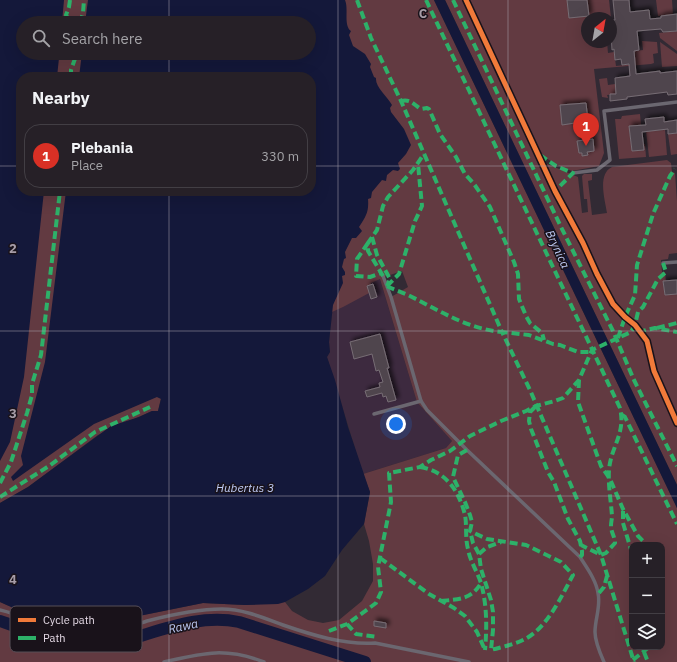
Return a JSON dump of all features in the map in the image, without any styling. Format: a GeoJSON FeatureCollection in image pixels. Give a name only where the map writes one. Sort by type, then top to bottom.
{"type":"FeatureCollection","features":[{"type":"Feature","properties":{"kind":"lane"},"geometry":{"type":"LineString","coordinates":[[574,173],[597,170],[610,160],[604,111],[677,102]]}},
{"type":"Feature","properties":{"kind":"lane"},"geometry":{"type":"LineString","coordinates":[[663,263],[677,262]]}},
{"type":"Feature","properties":{"kind":"lane"},"geometry":{"type":"LineString","coordinates":[[383,276],[420,401],[467,450],[580,557],[594,581],[599,593],[595,633],[604,662]]}},
{"type":"Feature","properties":{"kind":"lane"},"geometry":{"type":"LineString","coordinates":[[374,414],[420,401]]}},
{"type":"Feature","properties":{"kind":"lane"},"geometry":{"type":"LineString","coordinates":[[142,623],[168,616],[222,609],[262,617],[320,637],[362,644],[375,644],[469,662]]}},
{"type":"Feature","properties":{"kind":"lane"},"geometry":{"type":"LineString","coordinates":[[0,610],[10,612]]}},
{"type":"Feature","properties":{"kind":"lane"},"geometry":{"type":"LineString","coordinates":[[164,662],[198,654],[216,652],[233,653],[264,662]]}},
{"type":"Feature","properties":{"kind":"shaded area"},"geometry":{"type":"Polygon","coordinates":[[[0,0],[434,0],[677,508],[677,662],[371,662],[242,622],[224,618],[209,618],[174,624],[142,632],[142,615],[203,603],[245,605],[285,602],[292,611],[308,620],[323,623],[339,620],[362,601],[373,581],[373,564],[364,524],[370,492],[363,474],[446,448],[452,441],[417,402],[380,279],[371,283],[371,292],[343,307],[199,372],[157,397],[161,398],[158,411],[152,411],[98,435],[28,487],[0,503],[0,0]],[[402,271],[384,277],[391,297],[408,287],[402,271]]]}},
{"type":"Feature","properties":{"kind":"shaded area"},"geometry":{"type":"Polygon","coordinates":[[[445,0],[609,0],[610,12],[581,12],[581,48],[608,48],[608,53],[614,52],[616,66],[635,64],[634,51],[643,50],[642,41],[657,42],[658,53],[653,54],[654,63],[594,69],[604,153],[599,166],[572,171],[561,167],[544,157],[545,163],[578,177],[582,213],[588,212],[587,199],[584,199],[582,176],[584,174],[592,174],[592,180],[588,181],[592,215],[607,213],[603,181],[607,170],[612,167],[667,160],[671,163],[672,172],[675,173],[677,201],[677,253],[669,254],[668,259],[661,260],[662,272],[665,272],[666,281],[663,282],[665,295],[677,294],[677,485],[445,0]]]}},
{"type":"Feature","properties":{"kind":"shaded area"},"geometry":{"type":"Polygon","coordinates":[[[656,0],[672,0],[673,15],[658,16],[656,0]]]}},
{"type":"Feature","properties":{"kind":"shaded area"},"geometry":{"type":"Polygon","coordinates":[[[677,31],[677,51],[660,38],[659,33],[677,31]]]}},
{"type":"Feature","properties":{"kind":"shaded area"},"geometry":{"type":"Polygon","coordinates":[[[660,42],[677,54],[677,66],[662,67],[660,42]]]}},
{"type":"Feature","properties":{"kind":"shaded area"},"geometry":{"type":"Polygon","coordinates":[[[607,78],[608,85],[615,84],[616,94],[607,95],[608,98],[602,97],[599,79],[607,78]]]}},
{"type":"Feature","properties":{"kind":"shaded area"},"geometry":{"type":"Polygon","coordinates":[[[640,114],[641,125],[629,127],[632,151],[644,150],[643,144],[645,144],[646,157],[619,159],[615,119],[621,119],[622,116],[640,114]]]}},
{"type":"Feature","properties":{"kind":"shaded area"},"geometry":{"type":"Polygon","coordinates":[[[665,130],[667,155],[649,157],[646,131],[665,130]]]}},
{"type":"Feature","properties":{"kind":"shaded area"},"geometry":{"type":"Polygon","coordinates":[[[677,133],[677,154],[671,155],[668,134],[677,133]]]}},
{"type":"Feature","properties":{"kind":"shaded area"},"geometry":{"type":"Polygon","coordinates":[[[379,276],[417,402],[452,441],[446,448],[363,474],[327,357],[330,352],[329,342],[333,305],[379,276]]]}},
{"type":"Feature","properties":{"kind":"shaded area"},"geometry":{"type":"Polygon","coordinates":[[[0,602],[10,606],[10,621],[0,618],[0,602]]]}},
{"type":"Feature","properties":{"kind":"shaded area"},"geometry":{"type":"Polygon","coordinates":[[[206,622],[225,622],[241,625],[357,662],[0,662],[0,623],[10,627],[10,652],[142,652],[142,637],[206,622]]]}},
{"type":"Feature","properties":{"kind":"water"},"geometry":{"type":"Polygon","coordinates":[[[0,0],[64,0],[63,16],[16,16],[16,60],[59,60],[58,72],[16,72],[16,196],[43,196],[24,377],[10,442],[0,461],[0,0]]]}},
{"type":"Feature","properties":{"kind":"water","name":"Hubertus 3"},"geometry":{"type":"Polygon","coordinates":[[[88,0],[345,0],[347,25],[351,31],[349,35],[353,46],[365,54],[371,64],[370,67],[374,77],[376,78],[377,85],[392,105],[390,108],[391,112],[404,129],[411,145],[406,154],[398,163],[400,169],[398,171],[393,170],[387,175],[386,181],[382,180],[372,192],[371,198],[368,199],[366,214],[359,227],[362,231],[356,238],[352,238],[345,252],[346,258],[344,259],[342,267],[345,275],[342,276],[343,283],[333,305],[329,342],[330,352],[327,357],[348,427],[370,492],[364,524],[342,550],[325,576],[308,589],[285,602],[278,604],[245,605],[203,603],[142,615],[142,606],[10,606],[0,602],[0,503],[28,487],[111,426],[152,411],[158,411],[161,399],[157,397],[94,424],[13,481],[11,477],[23,465],[21,456],[45,362],[65,196],[316,196],[316,72],[80,72],[81,60],[316,60],[316,16],[86,16],[88,0]]]}},
{"type":"Feature","properties":{"kind":"water","name":"Brynica"},"geometry":{"type":"Polygon","coordinates":[[[434,0],[445,0],[677,485],[677,508],[434,0]]]}},
{"type":"Feature","properties":{"kind":"building"},"geometry":{"type":"Polygon","coordinates":[[[567,0],[587,0],[588,12],[581,12],[581,17],[569,18],[567,0]]]}},
{"type":"Feature","properties":{"kind":"building"},"geometry":{"type":"Polygon","coordinates":[[[613,0],[629,0],[630,12],[649,10],[650,19],[677,14],[677,31],[663,32],[661,29],[637,31],[639,50],[634,51],[636,74],[660,71],[660,73],[677,71],[677,94],[668,95],[667,92],[627,97],[627,99],[610,101],[610,94],[616,94],[615,78],[630,76],[629,64],[622,65],[621,59],[615,60],[614,49],[612,50],[612,48],[617,48],[617,12],[614,12],[613,0]]]}},
{"type":"Feature","properties":{"kind":"building"},"geometry":{"type":"Polygon","coordinates":[[[586,103],[588,121],[562,125],[560,105],[586,103]]]}},
{"type":"Feature","properties":{"kind":"building"},"geometry":{"type":"Polygon","coordinates":[[[664,117],[664,122],[677,120],[677,133],[668,134],[668,129],[642,132],[644,150],[632,151],[629,126],[646,125],[645,119],[664,117]]]}},
{"type":"Feature","properties":{"kind":"building"},"geometry":{"type":"Polygon","coordinates":[[[593,139],[594,151],[587,152],[588,155],[582,156],[582,153],[579,153],[577,141],[593,139]]]}},
{"type":"Feature","properties":{"kind":"building"},"geometry":{"type":"Polygon","coordinates":[[[677,280],[677,294],[665,295],[663,281],[677,280]]]}},
{"type":"Feature","properties":{"kind":"building"},"geometry":{"type":"Polygon","coordinates":[[[373,284],[377,297],[371,299],[367,286],[373,284]]]}},
{"type":"Feature","properties":{"kind":"building"},"geometry":{"type":"Polygon","coordinates":[[[380,334],[389,368],[387,368],[396,400],[388,402],[386,396],[383,397],[382,393],[367,397],[365,391],[380,387],[379,383],[383,382],[379,370],[376,371],[372,354],[354,359],[350,342],[380,334]]]}},
{"type":"Feature","properties":{"kind":"building"},"geometry":{"type":"Polygon","coordinates":[[[374,621],[386,623],[386,628],[374,626],[374,621]]]}},
{"type":"Feature","properties":{"kind":"waterway","name":"Rawa"},"geometry":{"type":"LineString","coordinates":[[142,635],[197,621],[225,620],[239,622],[365,662]]}},
{"type":"Feature","properties":{"kind":"waterway","name":"Rawa"},"geometry":{"type":"LineString","coordinates":[[0,621],[10,624]]}},
{"type":"Feature","properties":{"kind":"marked path"},"geometry":{"type":"LineString","coordinates":[[67,16],[70,0]]}},
{"type":"Feature","properties":{"kind":"marked path"},"geometry":{"type":"LineString","coordinates":[[82,16],[84,0]]}},
{"type":"Feature","properties":{"kind":"marked path"},"geometry":{"type":"LineString","coordinates":[[357,0],[371,38],[401,101],[502,332],[529,335],[578,352],[591,352]]}},
{"type":"Feature","properties":{"kind":"marked path"},"geometry":{"type":"LineString","coordinates":[[426,0],[620,408],[620,433],[612,454],[609,470],[612,516],[611,528],[615,543],[606,553],[601,555],[581,545]]}},
{"type":"Feature","properties":{"kind":"marked path"},"geometry":{"type":"LineString","coordinates":[[453,0],[561,227],[613,331],[634,380],[677,466]]}},
{"type":"Feature","properties":{"kind":"marked path"},"geometry":{"type":"LineString","coordinates":[[71,72],[75,60]]}},
{"type":"Feature","properties":{"kind":"marked path"},"geometry":{"type":"LineString","coordinates":[[401,101],[410,101],[421,109],[429,109],[440,134],[456,157],[465,174],[490,207],[518,274],[519,299],[530,323],[542,333],[544,340]]}},
{"type":"Feature","properties":{"kind":"marked path"},"geometry":{"type":"LineString","coordinates":[[383,276],[368,251],[368,243],[377,230],[383,206],[388,197],[413,170],[424,154]]}},
{"type":"Feature","properties":{"kind":"marked path"},"geometry":{"type":"LineString","coordinates":[[540,155],[556,166],[573,173],[555,191]]}},
{"type":"Feature","properties":{"kind":"marked path"},"geometry":{"type":"LineString","coordinates":[[387,286],[399,274],[415,221],[422,206],[418,164]]}},
{"type":"Feature","properties":{"kind":"marked path"},"geometry":{"type":"LineString","coordinates":[[618,338],[625,317],[635,295],[637,265],[653,214],[670,176],[675,169]]}},
{"type":"Feature","properties":{"kind":"marked path"},"geometry":{"type":"LineString","coordinates":[[0,483],[11,462],[27,413],[32,395],[32,384],[41,355],[59,196]]}},
{"type":"Feature","properties":{"kind":"marked path"},"geometry":{"type":"LineString","coordinates":[[372,237],[377,255],[390,279],[387,286]]}},
{"type":"Feature","properties":{"kind":"marked path"},"geometry":{"type":"LineString","coordinates":[[368,243],[357,259],[356,276],[370,277],[381,273]]}},
{"type":"Feature","properties":{"kind":"marked path"},"geometry":{"type":"LineString","coordinates":[[329,631],[347,624],[368,609],[376,603],[381,592],[378,567],[391,502],[389,473],[420,467],[450,451],[470,436],[501,421],[536,406],[563,398],[579,380],[591,352],[594,349],[631,332],[635,325],[638,312],[643,307],[658,279],[666,272],[663,263]]}},
{"type":"Feature","properties":{"kind":"marked path"},"geometry":{"type":"LineString","coordinates":[[387,286],[466,323],[502,332],[530,390],[601,555],[634,662]]}},
{"type":"Feature","properties":{"kind":"marked path"},"geometry":{"type":"LineString","coordinates":[[657,328],[677,323]]}},
{"type":"Feature","properties":{"kind":"marked path"},"geometry":{"type":"LineString","coordinates":[[638,332],[655,328],[677,332]]}},
{"type":"Feature","properties":{"kind":"marked path"},"geometry":{"type":"LineString","coordinates":[[579,380],[578,402],[601,466],[610,479],[623,509],[638,536],[644,542]]}},
{"type":"Feature","properties":{"kind":"marked path"},"geometry":{"type":"LineString","coordinates":[[0,497],[49,466],[95,432],[150,407]]}},
{"type":"Feature","properties":{"kind":"marked path"},"geometry":{"type":"LineString","coordinates":[[535,407],[530,412],[529,421],[531,429],[568,519],[580,541],[582,551],[582,555],[580,557]]}},
{"type":"Feature","properties":{"kind":"marked path"},"geometry":{"type":"LineString","coordinates":[[622,415],[625,417],[677,524]]}},
{"type":"Feature","properties":{"kind":"marked path"},"geometry":{"type":"LineString","coordinates":[[467,450],[458,455],[453,477],[470,515],[472,522],[470,531],[473,543],[479,554],[481,569],[491,600],[493,612],[491,650],[523,640],[532,635],[546,620],[573,575],[561,562],[526,545],[487,539],[470,531]]}},
{"type":"Feature","properties":{"kind":"marked path"},"geometry":{"type":"LineString","coordinates":[[420,467],[429,469],[444,478],[455,490],[462,506],[466,519],[469,553],[481,583],[484,600],[486,624],[485,650]]}},
{"type":"Feature","properties":{"kind":"marked path"},"geometry":{"type":"LineString","coordinates":[[623,511],[623,523],[629,543]]}},
{"type":"Feature","properties":{"kind":"marked path"},"geometry":{"type":"LineString","coordinates":[[479,554],[487,547],[501,542]]}},
{"type":"Feature","properties":{"kind":"marked path"},"geometry":{"type":"LineString","coordinates":[[380,558],[429,594],[465,616],[477,632],[485,650]]}},
{"type":"Feature","properties":{"kind":"marked path"},"geometry":{"type":"LineString","coordinates":[[599,593],[604,587],[607,576]]}},
{"type":"Feature","properties":{"kind":"marked path"},"geometry":{"type":"LineString","coordinates":[[441,601],[469,596],[481,583]]}},
{"type":"Feature","properties":{"kind":"marked path"},"geometry":{"type":"LineString","coordinates":[[347,624],[356,634],[378,637]]}},
{"type":"Feature","properties":{"kind":"marked path"},"geometry":{"type":"LineString","coordinates":[[633,660],[645,650]]}},
{"type":"Feature","properties":{"kind":"marked path"},"geometry":{"type":"LineString","coordinates":[[644,652],[648,662]]}},
{"type":"Feature","properties":{"kind":"cycle path"},"geometry":{"type":"LineString","coordinates":[[466,0],[555,191],[583,243],[597,274],[613,304],[635,325],[647,341],[654,371],[677,423]]}},
{"type":"Feature","properties":{"kind":"place","name":"Plebania"},"geometry":{"type":"Point","coordinates":[586,146]}}]}
